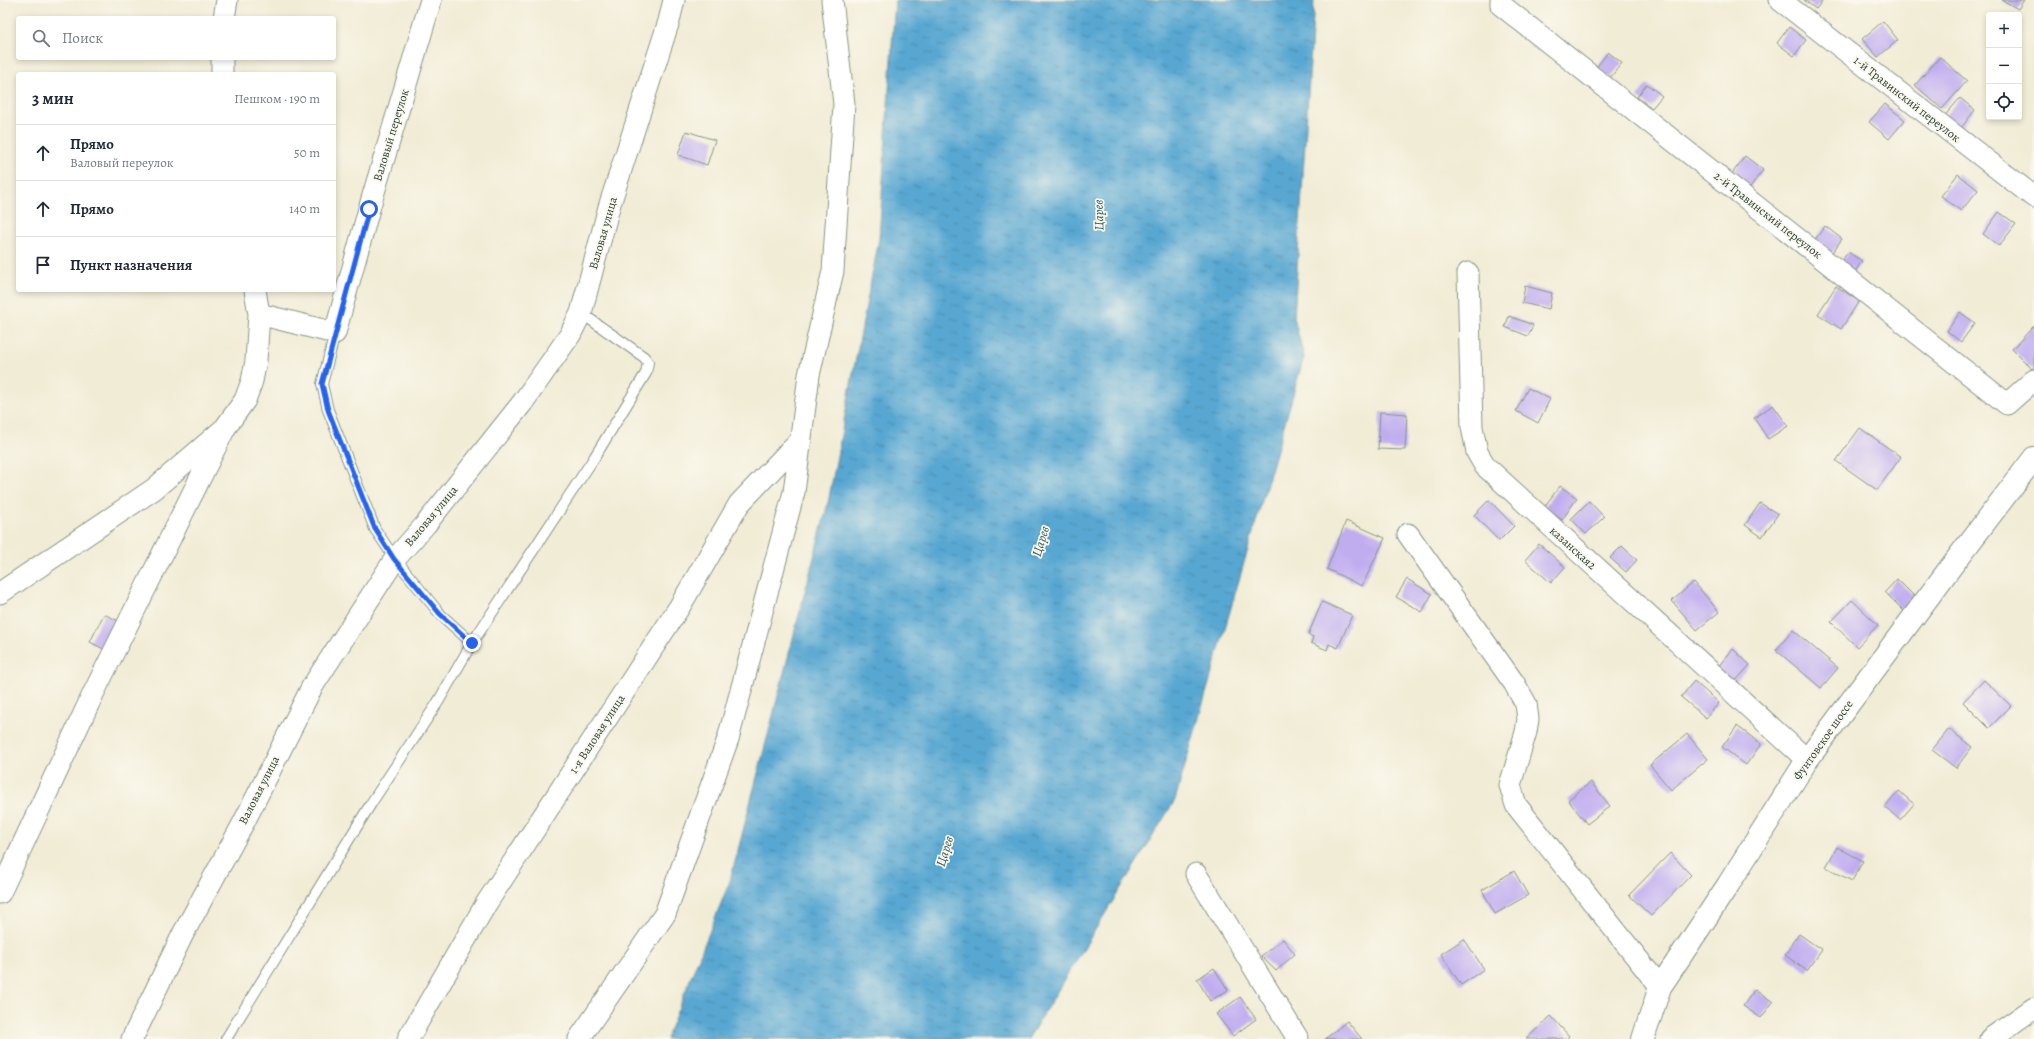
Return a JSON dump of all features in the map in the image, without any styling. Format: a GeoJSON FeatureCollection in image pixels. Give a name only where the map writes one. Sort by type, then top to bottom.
{"type":"FeatureCollection","features":[{"type":"Feature","properties":{"kind":"street"},"geometry":{"type":"LineString","coordinates":[[224,16],[227,0]]}},
{"type":"Feature","properties":{"kind":"street","name":"Валовый переулок"},"geometry":{"type":"LineString","coordinates":[[335,333],[369,209],[431,0]]}},
{"type":"Feature","properties":{"kind":"street","name":"Валовая улица"},"geometry":{"type":"LineString","coordinates":[[132,1039],[183,934],[244,822],[312,687],[394,559],[426,524],[523,402],[570,335],[581,312],[609,207],[669,21],[674,0]]}},
{"type":"Feature","properties":{"kind":"street"},"geometry":{"type":"LineString","coordinates":[[579,1039],[665,914],[728,739],[794,492],[809,375],[833,271],[844,104],[832,0]]}},
{"type":"Feature","properties":{"kind":"street","name":"1-й Травинский переулок"},"geometry":{"type":"LineString","coordinates":[[1780,0],[2034,197]]}},
{"type":"Feature","properties":{"kind":"street","name":"2-й Травинский переулок"},"geometry":{"type":"LineString","coordinates":[[1501,3],[2007,404],[2034,380]]}},
{"type":"Feature","properties":{"kind":"street"},"geometry":{"type":"LineString","coordinates":[[222,60],[222,72]]}},
{"type":"Feature","properties":{"kind":"street","name":"казанская2"},"geometry":{"type":"LineString","coordinates":[[1468,273],[1472,427],[1477,452],[1485,466],[1807,760]]}},
{"type":"Feature","properties":{"kind":"street"},"geometry":{"type":"LineString","coordinates":[[0,893],[95,690],[225,428],[245,400],[252,381],[256,361],[259,314],[255,292]]}},
{"type":"Feature","properties":{"kind":"street"},"geometry":{"type":"LineString","coordinates":[[259,314],[335,333]]}},
{"type":"Feature","properties":{"kind":"street"},"geometry":{"type":"LineString","coordinates":[[0,593],[154,489],[225,428]]}},
{"type":"Feature","properties":{"kind":"street","name":"1-я Валовая улица"},"geometry":{"type":"LineString","coordinates":[[408,1039],[486,904],[680,606],[739,504],[800,440]]}},
{"type":"Feature","properties":{"kind":"street","name":"Фунтовское шоссе"},"geometry":{"type":"LineString","coordinates":[[1643,1039],[1660,987],[1728,885],[1807,760],[2034,458]]}},
{"type":"Feature","properties":{"kind":"street"},"geometry":{"type":"LineString","coordinates":[[1408,534],[1517,688],[1526,704],[1528,719],[1526,732],[1510,785],[1516,805],[1660,987]]}},
{"type":"Feature","properties":{"kind":"street"},"geometry":{"type":"LineString","coordinates":[[1196,874],[1298,1039]]}},
{"type":"Feature","properties":{"kind":"street"},"geometry":{"type":"LineString","coordinates":[[1990,1039],[2034,1008]]}},
{"type":"Feature","properties":{"kind":"lane"},"geometry":{"type":"LineString","coordinates":[[226,1039],[372,802],[438,702],[472,643],[594,458],[648,368],[648,362],[644,357],[581,312]]}},
{"type":"Feature","properties":{"kind":"lane"},"geometry":{"type":"LineString","coordinates":[[335,333],[322,384],[328,410],[375,529],[394,559],[440,614],[472,643]]}},
{"type":"Feature","properties":{"kind":"water","name":"Царев"},"geometry":{"type":"Polygon","coordinates":[[[895,0],[1314,0],[1294,318],[1304,357],[1175,800],[1028,1039],[666,1039],[730,881],[828,503],[879,239],[895,0]]]}},
{"type":"Feature","properties":{"kind":"building"},"geometry":{"type":"Polygon","coordinates":[[[1804,0],[1823,0],[1816,9],[1804,0]]]}},
{"type":"Feature","properties":{"kind":"building"},"geometry":{"type":"Polygon","coordinates":[[[2002,0],[2024,0],[2018,9],[2002,0]]]}},
{"type":"Feature","properties":{"kind":"building"},"geometry":{"type":"Polygon","coordinates":[[[1883,21],[1898,40],[1878,57],[1862,39],[1883,21]]]}},
{"type":"Feature","properties":{"kind":"building"},"geometry":{"type":"Polygon","coordinates":[[[1789,27],[1806,40],[1794,56],[1777,43],[1789,27]]]}},
{"type":"Feature","properties":{"kind":"building"},"geometry":{"type":"Polygon","coordinates":[[[1608,52],[1622,63],[1610,78],[1596,68],[1608,52]]]}},
{"type":"Feature","properties":{"kind":"building"},"geometry":{"type":"Polygon","coordinates":[[[1940,57],[1967,81],[1942,109],[1915,85],[1940,57]]]}},
{"type":"Feature","properties":{"kind":"building"},"geometry":{"type":"Polygon","coordinates":[[[1647,84],[1662,96],[1652,108],[1637,97],[1647,84]]]}},
{"type":"Feature","properties":{"kind":"building"},"geometry":{"type":"Polygon","coordinates":[[[1960,98],[1975,110],[1958,132],[1942,119],[1960,98]]]}},
{"type":"Feature","properties":{"kind":"building"},"geometry":{"type":"Polygon","coordinates":[[[1885,104],[1905,120],[1889,139],[1869,122],[1885,104]]]}},
{"type":"Feature","properties":{"kind":"building"},"geometry":{"type":"Polygon","coordinates":[[[686,131],[715,140],[707,165],[678,155],[686,131]]]}},
{"type":"Feature","properties":{"kind":"building"},"geometry":{"type":"Polygon","coordinates":[[[1745,156],[1763,170],[1747,191],[1729,178],[1745,156]]]}},
{"type":"Feature","properties":{"kind":"building"},"geometry":{"type":"Polygon","coordinates":[[[1958,174],[1978,190],[1961,211],[1941,196],[1958,174]]]}},
{"type":"Feature","properties":{"kind":"building"},"geometry":{"type":"Polygon","coordinates":[[[1999,212],[2016,224],[1999,246],[1983,234],[1999,212]]]}},
{"type":"Feature","properties":{"kind":"building"},"geometry":{"type":"Polygon","coordinates":[[[1825,226],[1842,239],[1828,258],[1811,245],[1825,226]]]}},
{"type":"Feature","properties":{"kind":"building"},"geometry":{"type":"Polygon","coordinates":[[[1848,252],[1862,261],[1852,276],[1838,266],[1848,252]]]}},
{"type":"Feature","properties":{"kind":"building"},"geometry":{"type":"Polygon","coordinates":[[[1525,286],[1552,293],[1549,309],[1522,303],[1525,286]]]}},
{"type":"Feature","properties":{"kind":"building"},"geometry":{"type":"Polygon","coordinates":[[[1836,286],[1859,301],[1841,329],[1818,314],[1836,286]]]}},
{"type":"Feature","properties":{"kind":"building"},"geometry":{"type":"Polygon","coordinates":[[[1960,312],[1975,323],[1961,342],[1947,331],[1960,312]]]}},
{"type":"Feature","properties":{"kind":"building"},"geometry":{"type":"Polygon","coordinates":[[[1509,316],[1533,325],[1528,336],[1505,327],[1509,316]]]}},
{"type":"Feature","properties":{"kind":"building"},"geometry":{"type":"Polygon","coordinates":[[[2034,326],[2034,367],[2032,369],[2012,349],[2034,326]]]}},
{"type":"Feature","properties":{"kind":"building"},"geometry":{"type":"Polygon","coordinates":[[[1528,388],[1550,399],[1538,423],[1516,411],[1528,388]]]}},
{"type":"Feature","properties":{"kind":"building"},"geometry":{"type":"Polygon","coordinates":[[[1773,405],[1788,426],[1768,439],[1754,418],[1773,405]]]}},
{"type":"Feature","properties":{"kind":"building"},"geometry":{"type":"Polygon","coordinates":[[[1380,412],[1407,414],[1405,450],[1378,449],[1380,412]]]}},
{"type":"Feature","properties":{"kind":"building"},"geometry":{"type":"Polygon","coordinates":[[[1860,428],[1901,457],[1877,490],[1836,461],[1860,428]]]}},
{"type":"Feature","properties":{"kind":"building"},"geometry":{"type":"Polygon","coordinates":[[[1560,486],[1577,498],[1562,520],[1544,507],[1560,486]]]}},
{"type":"Feature","properties":{"kind":"building"},"geometry":{"type":"Polygon","coordinates":[[[1489,500],[1514,526],[1499,541],[1474,515],[1489,500]]]}},
{"type":"Feature","properties":{"kind":"building"},"geometry":{"type":"Polygon","coordinates":[[[1589,501],[1604,517],[1586,534],[1571,519],[1589,501]]]}},
{"type":"Feature","properties":{"kind":"building"},"geometry":{"type":"Polygon","coordinates":[[[1760,503],[1778,514],[1762,537],[1745,525],[1760,503]]]}},
{"type":"Feature","properties":{"kind":"building"},"geometry":{"type":"Polygon","coordinates":[[[1346,521],[1385,538],[1362,586],[1327,569],[1346,521]]]}},
{"type":"Feature","properties":{"kind":"building"},"geometry":{"type":"Polygon","coordinates":[[[1539,544],[1565,567],[1551,583],[1525,560],[1539,544]]]}},
{"type":"Feature","properties":{"kind":"building"},"geometry":{"type":"Polygon","coordinates":[[[1622,546],[1637,560],[1626,572],[1610,558],[1622,546]]]}},
{"type":"Feature","properties":{"kind":"building"},"geometry":{"type":"Polygon","coordinates":[[[1407,579],[1432,594],[1422,612],[1396,597],[1407,579]]]}},
{"type":"Feature","properties":{"kind":"building"},"geometry":{"type":"Polygon","coordinates":[[[1897,579],[1917,599],[1905,612],[1885,592],[1897,579]]]}},
{"type":"Feature","properties":{"kind":"building"},"geometry":{"type":"Polygon","coordinates":[[[1694,582],[1719,612],[1697,630],[1672,601],[1694,582]]]}},
{"type":"Feature","properties":{"kind":"building"},"geometry":{"type":"Polygon","coordinates":[[[1852,600],[1878,625],[1857,647],[1831,622],[1852,600]]]}},
{"type":"Feature","properties":{"kind":"building"},"geometry":{"type":"Polygon","coordinates":[[[1322,602],[1352,615],[1338,648],[1329,644],[1327,650],[1311,643],[1313,637],[1308,635],[1322,602]]]}},
{"type":"Feature","properties":{"kind":"building"},"geometry":{"type":"Polygon","coordinates":[[[104,614],[135,629],[121,658],[90,642],[104,614]]]}},
{"type":"Feature","properties":{"kind":"building"},"geometry":{"type":"Polygon","coordinates":[[[1793,630],[1838,668],[1821,688],[1776,650],[1793,630]]]}},
{"type":"Feature","properties":{"kind":"building"},"geometry":{"type":"Polygon","coordinates":[[[1733,649],[1750,665],[1733,684],[1716,669],[1733,649]]]}},
{"type":"Feature","properties":{"kind":"building"},"geometry":{"type":"Polygon","coordinates":[[[1984,680],[2011,706],[1989,728],[1963,702],[1984,680]]]}},
{"type":"Feature","properties":{"kind":"building"},"geometry":{"type":"Polygon","coordinates":[[[1694,681],[1719,703],[1706,718],[1681,697],[1694,681]]]}},
{"type":"Feature","properties":{"kind":"building"},"geometry":{"type":"Polygon","coordinates":[[[1737,726],[1761,744],[1746,765],[1722,747],[1737,726]]]}},
{"type":"Feature","properties":{"kind":"building"},"geometry":{"type":"Polygon","coordinates":[[[1949,729],[1972,747],[1956,768],[1932,750],[1949,729]]]}},
{"type":"Feature","properties":{"kind":"building"},"geometry":{"type":"Polygon","coordinates":[[[1687,734],[1708,759],[1671,790],[1650,765],[1687,734]]]}},
{"type":"Feature","properties":{"kind":"building"},"geometry":{"type":"Polygon","coordinates":[[[1591,782],[1610,806],[1587,824],[1568,800],[1591,782]]]}},
{"type":"Feature","properties":{"kind":"building"},"geometry":{"type":"Polygon","coordinates":[[[1899,791],[1914,804],[1900,820],[1885,807],[1899,791]]]}},
{"type":"Feature","properties":{"kind":"building"},"geometry":{"type":"Polygon","coordinates":[[[1837,847],[1863,861],[1852,881],[1826,867],[1837,847]]]}},
{"type":"Feature","properties":{"kind":"building"},"geometry":{"type":"Polygon","coordinates":[[[1670,853],[1691,875],[1651,916],[1629,895],[1670,853]]]}},
{"type":"Feature","properties":{"kind":"building"},"geometry":{"type":"Polygon","coordinates":[[[1514,871],[1528,895],[1495,914],[1482,890],[1514,871]]]}},
{"type":"Feature","properties":{"kind":"building"},"geometry":{"type":"Polygon","coordinates":[[[1799,934],[1822,950],[1807,971],[1785,955],[1799,934]]]}},
{"type":"Feature","properties":{"kind":"building"},"geometry":{"type":"Polygon","coordinates":[[[1283,939],[1295,954],[1276,971],[1261,956],[1283,939]]]}},
{"type":"Feature","properties":{"kind":"building"},"geometry":{"type":"Polygon","coordinates":[[[1464,939],[1484,969],[1461,985],[1441,954],[1464,939]]]}},
{"type":"Feature","properties":{"kind":"building"},"geometry":{"type":"Polygon","coordinates":[[[1214,968],[1228,990],[1210,1001],[1197,979],[1214,968]]]}},
{"type":"Feature","properties":{"kind":"building"},"geometry":{"type":"Polygon","coordinates":[[[1755,989],[1773,1002],[1761,1018],[1743,1006],[1755,989]]]}},
{"type":"Feature","properties":{"kind":"building"},"geometry":{"type":"Polygon","coordinates":[[[1240,997],[1256,1019],[1233,1036],[1216,1014],[1240,997]]]}},
{"type":"Feature","properties":{"kind":"building"},"geometry":{"type":"Polygon","coordinates":[[[1551,1016],[1569,1036],[1566,1039],[1526,1039],[1551,1016]]]}},
{"type":"Feature","properties":{"kind":"building"},"geometry":{"type":"Polygon","coordinates":[[[1347,1021],[1362,1039],[1325,1039],[1347,1021]]]}},
{"type":"Feature","properties":{"kind":"route"},"geometry":{"type":"LineString","coordinates":[[369,209],[322,384],[328,410],[375,529],[394,559],[440,614],[472,643]]}}]}
